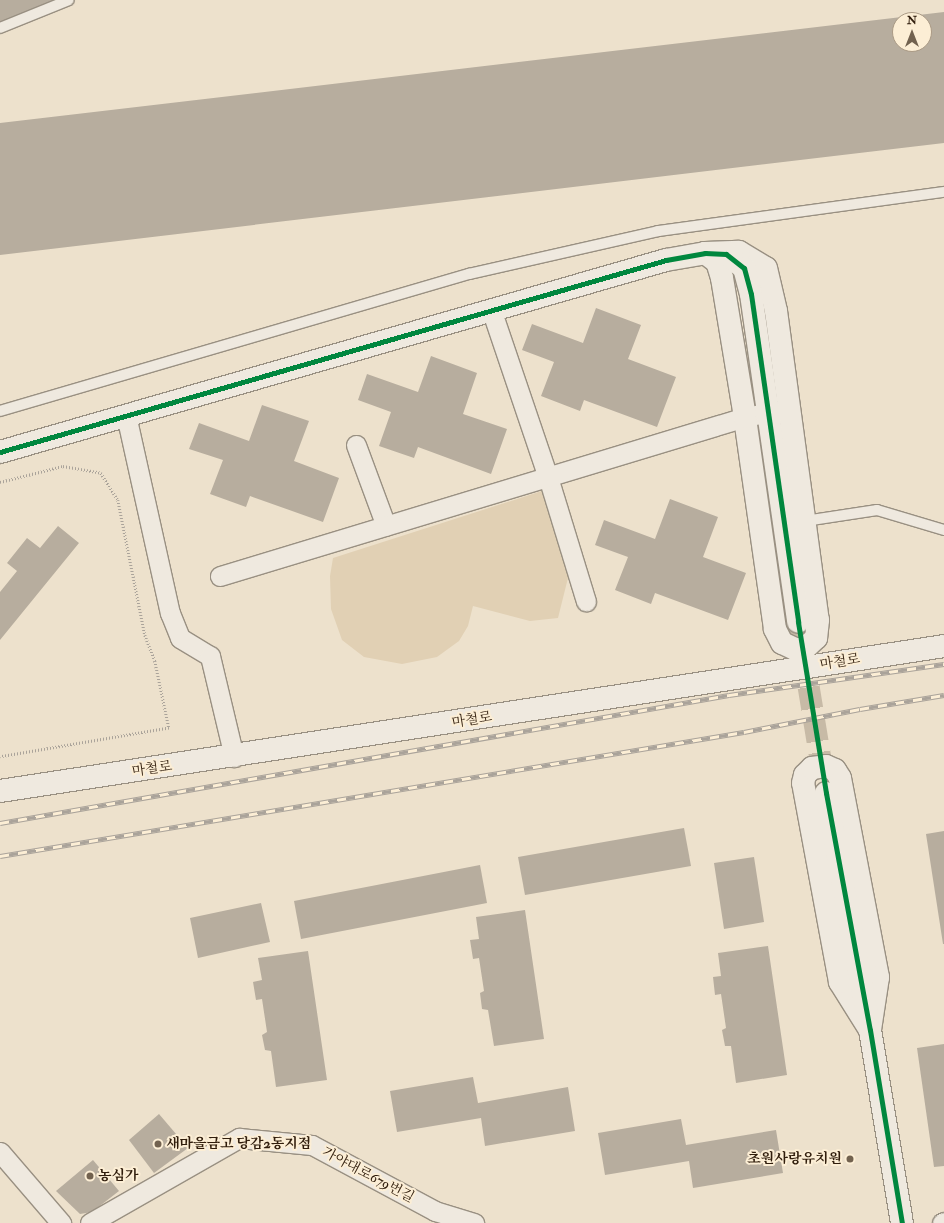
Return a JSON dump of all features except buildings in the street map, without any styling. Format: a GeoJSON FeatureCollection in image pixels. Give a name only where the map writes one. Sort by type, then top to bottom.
{"type":"FeatureCollection","features":[{"type":"Feature","properties":{"kind":"street"},"geometry":{"type":"LineString","coordinates":[[0,452],[491,309],[666,260],[705,253],[739,252],[766,268],[776,311],[818,620],[816,638],[806,658],[795,649],[782,643],[774,629],[745,417],[722,278],[717,262],[705,253]]}},
{"type":"Feature","properties":{"kind":"street"},"geometry":{"type":"LineString","coordinates":[[705,253],[726,254],[744,268],[751,294],[798,622]]}},
{"type":"Feature","properties":{"kind":"street"},"geometry":{"type":"LineString","coordinates":[[491,309],[548,477],[586,601]]}},
{"type":"Feature","properties":{"kind":"street"},"geometry":{"type":"LineString","coordinates":[[220,576],[745,417],[789,408]]}},
{"type":"Feature","properties":{"kind":"street"},"geometry":{"type":"LineString","coordinates":[[126,415],[170,613],[180,638],[210,656],[234,757]]}},
{"type":"Feature","properties":{"kind":"street"},"geometry":{"type":"LineString","coordinates":[[356,445],[386,526]]}},
{"type":"Feature","properties":{"kind":"street","name":"마철로"},"geometry":{"type":"LineString","coordinates":[[0,792],[234,757],[806,658],[944,646]]}},
{"type":"Feature","properties":{"kind":"street"},"geometry":{"type":"LineString","coordinates":[[812,768],[830,768],[835,770],[840,778],[878,977],[870,1030],[840,982],[803,784],[804,775],[812,768]]}},
{"type":"Feature","properties":{"kind":"street"},"geometry":{"type":"LineString","coordinates":[[826,792],[870,1030],[902,1223]]}},
{"type":"Feature","properties":{"kind":"street","name":"가야대로679번길"},"geometry":{"type":"LineString","coordinates":[[90,1223],[239,1138],[312,1145],[435,1211],[474,1223]]}},
{"type":"Feature","properties":{"kind":"street"},"geometry":{"type":"LineString","coordinates":[[0,1152],[61,1223]]}},
{"type":"Feature","properties":{"kind":"lane"},"geometry":{"type":"LineString","coordinates":[[0,28],[69,0]]}},
{"type":"Feature","properties":{"kind":"lane"},"geometry":{"type":"LineString","coordinates":[[0,411],[469,274],[658,231],[944,192]]}},
{"type":"Feature","properties":{"kind":"lane"},"geometry":{"type":"LineString","coordinates":[[804,520],[877,510],[944,530]]}},
{"type":"Feature","properties":{"kind":"path"},"geometry":{"type":"LineString","coordinates":[[0,482],[63,466],[101,473],[118,500],[145,635],[154,661],[169,728],[0,758]]}},
{"type":"Feature","properties":{"kind":"shaded area"},"geometry":{"type":"Polygon","coordinates":[[[542,491],[569,574],[558,618],[530,621],[473,606],[468,626],[459,641],[437,657],[402,664],[364,657],[342,640],[331,609],[330,576],[333,558],[542,491]]]}},
{"type":"Feature","properties":{"kind":"tunnel"},"geometry":{"type":"LineString","coordinates":[[798,622],[826,793]]}},
{"type":"Feature","properties":{"kind":"railway"},"geometry":{"type":"LineString","coordinates":[[0,823],[729,695],[944,664]]}},
{"type":"Feature","properties":{"kind":"railway"},"geometry":{"type":"LineString","coordinates":[[0,856],[744,732],[860,709],[944,695]]}},
{"type":"Feature","properties":{"kind":"cycle path"},"geometry":{"type":"LineString","coordinates":[[0,452],[666,260],[705,253],[726,254],[744,268],[751,294],[798,622],[826,793],[870,1030],[902,1223]]}},
{"type":"Feature","properties":{"kind":"place","name":"새마을금고 당감2동지점"},"geometry":{"type":"Point","coordinates":[158,1144]}},
{"type":"Feature","properties":{"kind":"place","name":"초원사랑유치원"},"geometry":{"type":"Point","coordinates":[850,1159]}},
{"type":"Feature","properties":{"kind":"place","name":"농심가"},"geometry":{"type":"Point","coordinates":[90,1176]}}]}
